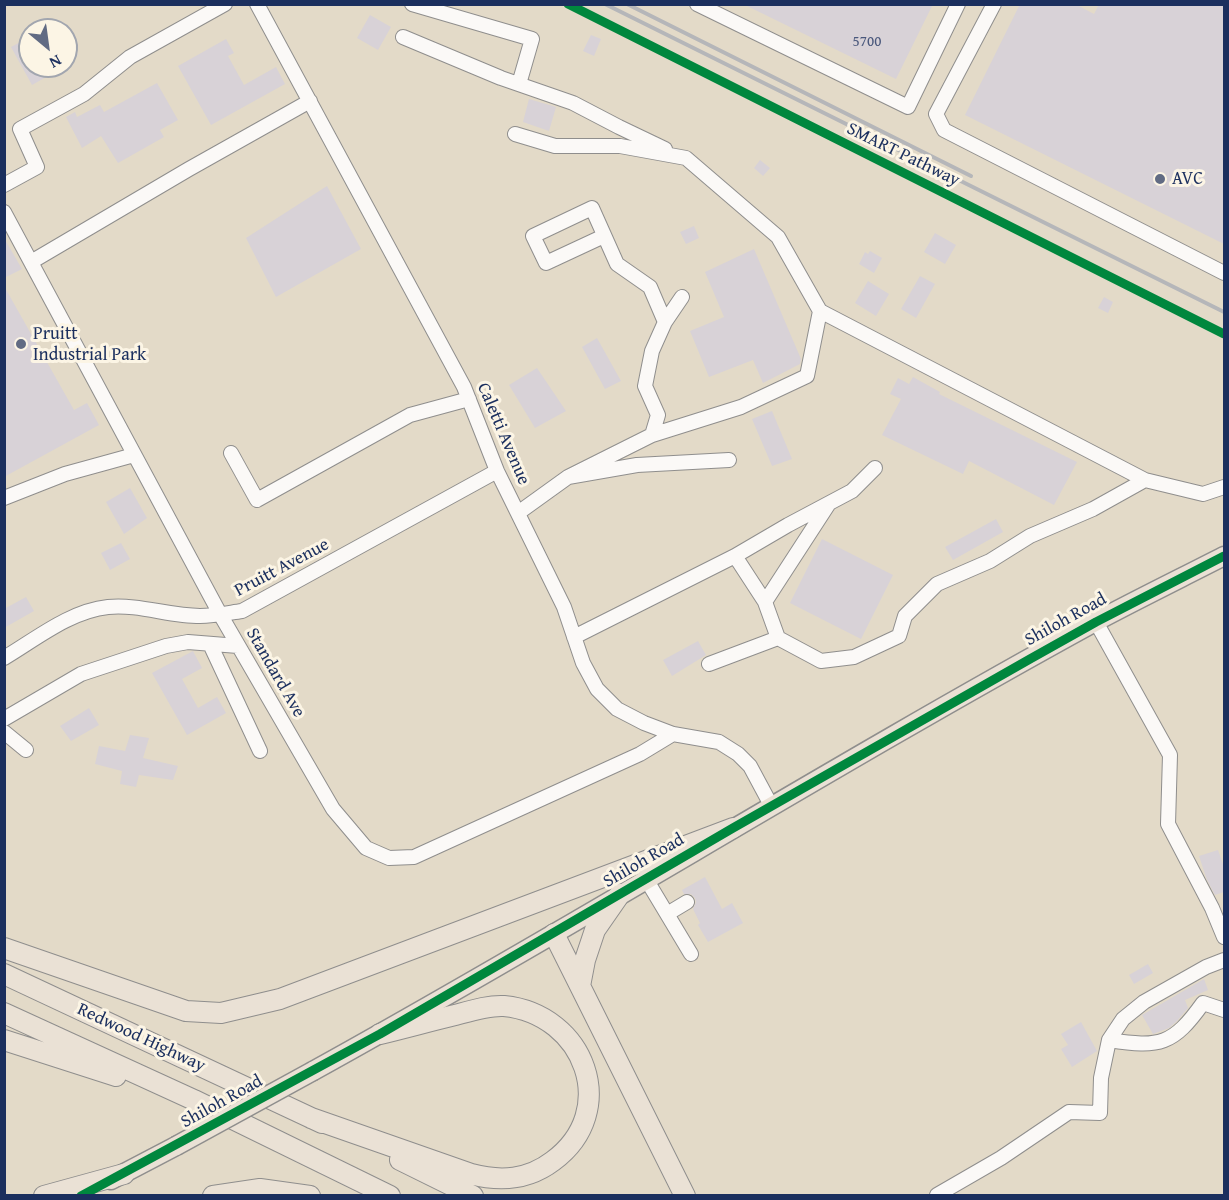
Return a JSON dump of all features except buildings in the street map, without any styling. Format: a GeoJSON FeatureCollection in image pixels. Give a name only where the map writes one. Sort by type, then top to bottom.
{"type":"FeatureCollection","features":[{"type":"Feature","properties":{"kind":"highway"},"geometry":{"type":"LineString","coordinates":[[4,948],[186,1011],[221,1013],[280,999],[733,828]]}},
{"type":"Feature","properties":{"kind":"highway"},"geometry":{"type":"LineString","coordinates":[[580,986],[585,960],[595,930],[620,894]]}},
{"type":"Feature","properties":{"kind":"highway"},"geometry":{"type":"LineString","coordinates":[[554,934],[685,1196]]}},
{"type":"Feature","properties":{"kind":"highway","name":"Redwood Highway"},"geometry":{"type":"LineString","coordinates":[[4,974],[473,1196]]}},
{"type":"Feature","properties":{"kind":"highway"},"geometry":{"type":"LineString","coordinates":[[311,1118],[485,1178],[501,1179],[531,1175],[567,1150],[577,1137],[588,1108],[585,1072],[578,1053],[567,1036],[540,1015],[523,1009],[501,1006],[470,1011],[380,1034]]}},
{"type":"Feature","properties":{"kind":"highway","name":"Redwood Highway"},"geometry":{"type":"LineString","coordinates":[[4,1013],[194,1100],[390,1196]]}},
{"type":"Feature","properties":{"kind":"highway"},"geometry":{"type":"LineString","coordinates":[[4,1040],[194,1100]]}},
{"type":"Feature","properties":{"kind":"highway"},"geometry":{"type":"LineString","coordinates":[[44,1196],[124,1174]]}},
{"type":"Feature","properties":{"kind":"highway"},"geometry":{"type":"LineString","coordinates":[[213,1196],[260,1189],[310,1196]]}},
{"type":"Feature","properties":{"kind":"main road","name":"Shiloh Road"},"geometry":{"type":"LineString","coordinates":[[81,1196],[380,1034],[733,828],[1096,622],[1224,556]]}},
{"type":"Feature","properties":{"kind":"street"},"geometry":{"type":"LineString","coordinates":[[4,185],[37,167],[20,129],[84,94],[130,57],[225,4]]}},
{"type":"Feature","properties":{"kind":"street","name":"Caletti Avenue"},"geometry":{"type":"LineString","coordinates":[[257,4],[459,377],[497,471],[564,607],[583,663],[597,689],[617,709],[644,723],[674,734],[719,742],[738,754],[750,766],[772,807]]}},
{"type":"Feature","properties":{"kind":"street"},"geometry":{"type":"LineString","coordinates":[[412,4],[532,39],[519,84]]}},
{"type":"Feature","properties":{"kind":"street"},"geometry":{"type":"LineString","coordinates":[[697,4],[908,107],[958,4]]}},
{"type":"Feature","properties":{"kind":"street"},"geometry":{"type":"LineString","coordinates":[[994,4],[936,114],[944,130],[1224,273]]}},
{"type":"Feature","properties":{"kind":"street"},"geometry":{"type":"LineString","coordinates":[[404,37],[519,84],[573,103],[618,128],[686,158],[778,237],[820,311],[1145,480],[1203,494],[1224,487]]}},
{"type":"Feature","properties":{"kind":"street"},"geometry":{"type":"LineString","coordinates":[[31,262],[310,101]]}},
{"type":"Feature","properties":{"kind":"street"},"geometry":{"type":"LineString","coordinates":[[515,134],[555,146],[620,146],[686,158]]}},
{"type":"Feature","properties":{"kind":"street"},"geometry":{"type":"LineString","coordinates":[[604,236],[546,263],[533,236],[592,208],[617,264],[650,287],[665,322]]}},
{"type":"Feature","properties":{"kind":"street","name":"Standard Ave"},"geometry":{"type":"LineString","coordinates":[[4,212],[238,646],[333,809],[366,848],[389,858],[414,857],[640,754],[674,734]]}},
{"type":"Feature","properties":{"kind":"street"},"geometry":{"type":"LineString","coordinates":[[652,435],[658,415],[645,386],[652,351],[665,322],[682,297]]}},
{"type":"Feature","properties":{"kind":"street"},"geometry":{"type":"LineString","coordinates":[[518,513],[568,477],[652,435],[741,407],[807,376],[820,311]]}},
{"type":"Feature","properties":{"kind":"street"},"geometry":{"type":"LineString","coordinates":[[231,453],[257,500],[410,415],[469,399]]}},
{"type":"Feature","properties":{"kind":"street"},"geometry":{"type":"LineString","coordinates":[[4,498],[65,474],[134,455]]}},
{"type":"Feature","properties":{"kind":"street"},"geometry":{"type":"LineString","coordinates":[[568,477],[637,465],[729,460]]}},
{"type":"Feature","properties":{"kind":"street"},"geometry":{"type":"LineString","coordinates":[[574,637],[735,555],[852,491],[875,468]]}},
{"type":"Feature","properties":{"kind":"street","name":"Pruitt Avenue"},"geometry":{"type":"LineString","coordinates":[[4,658],[63,623],[87,612],[107,608],[130,606],[199,616],[242,611],[497,471]]}},
{"type":"Feature","properties":{"kind":"street"},"geometry":{"type":"LineString","coordinates":[[735,555],[765,602],[778,638],[821,661],[854,657],[899,636],[905,616],[937,584],[990,561],[1030,536],[1093,509],[1145,480]]}},
{"type":"Feature","properties":{"kind":"street"},"geometry":{"type":"LineString","coordinates":[[765,602],[829,503]]}},
{"type":"Feature","properties":{"kind":"street"},"geometry":{"type":"LineString","coordinates":[[1096,622],[1170,755],[1168,824],[1212,908],[1224,937]]}},
{"type":"Feature","properties":{"kind":"street"},"geometry":{"type":"LineString","coordinates":[[709,664],[778,638]]}},
{"type":"Feature","properties":{"kind":"street"},"geometry":{"type":"LineString","coordinates":[[4,719],[81,674],[166,646],[188,642],[238,646]]}},
{"type":"Feature","properties":{"kind":"street"},"geometry":{"type":"LineString","coordinates":[[210,644],[260,752]]}},
{"type":"Feature","properties":{"kind":"street"},"geometry":{"type":"LineString","coordinates":[[4,732],[26,750]]}},
{"type":"Feature","properties":{"kind":"street"},"geometry":{"type":"LineString","coordinates":[[646,879],[691,954]]}},
{"type":"Feature","properties":{"kind":"street"},"geometry":{"type":"LineString","coordinates":[[667,914],[687,903]]}},
{"type":"Feature","properties":{"kind":"street"},"geometry":{"type":"LineString","coordinates":[[937,1195],[1001,1158],[1069,1112],[1100,1113],[1101,1078],[1110,1040],[1123,1019],[1144,1002],[1206,967],[1224,960]]}},
{"type":"Feature","properties":{"kind":"street"},"geometry":{"type":"LineString","coordinates":[[1110,1040],[1141,1045],[1167,1040],[1191,1020],[1203,1003],[1224,1010]]}},
{"type":"Feature","properties":{"kind":"railway"},"geometry":{"type":"LineString","coordinates":[[605,4],[1224,312]]}},
{"type":"Feature","properties":{"kind":"railway"},"geometry":{"type":"LineString","coordinates":[[627,4],[971,176]]}},
{"type":"Feature","properties":{"kind":"cycle path","name":"SMART Pathway"},"geometry":{"type":"LineString","coordinates":[[568,4],[1224,334]]}},
{"type":"Feature","properties":{"kind":"cycle path"},"geometry":{"type":"LineString","coordinates":[[81,1196],[380,1034],[733,828],[1096,622],[1224,556]]}},
{"type":"Feature","properties":{"kind":"place","name":"AVC"},"geometry":{"type":"Point","coordinates":[1160,179]}},
{"type":"Feature","properties":{"kind":"place","name":"Pruitt Industrial Park"},"geometry":{"type":"Point","coordinates":[21,344]}}]}
